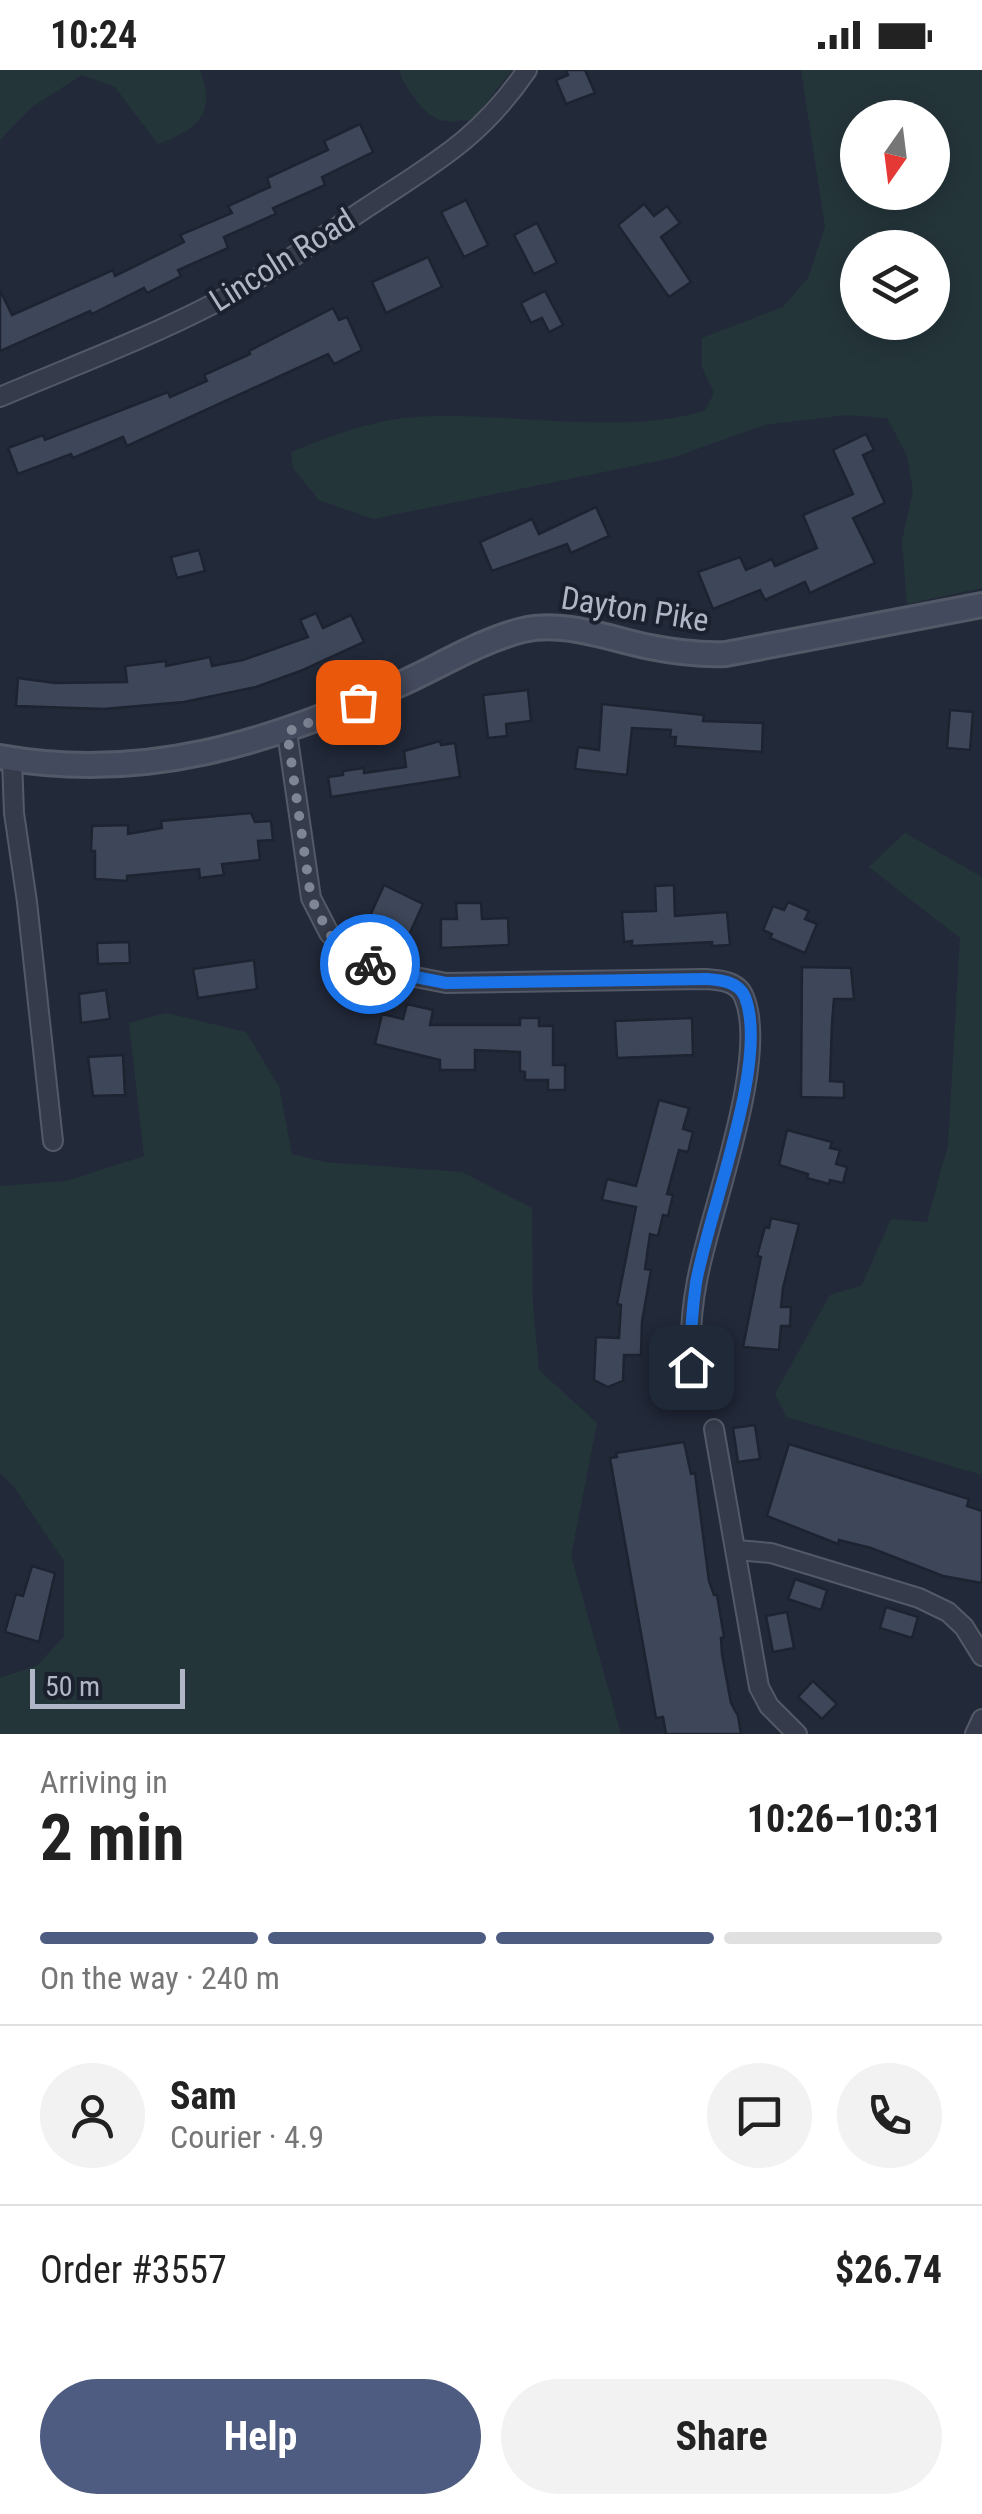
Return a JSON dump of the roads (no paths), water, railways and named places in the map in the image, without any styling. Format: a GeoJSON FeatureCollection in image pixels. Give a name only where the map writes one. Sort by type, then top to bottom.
{"type":"FeatureCollection","features":[{"type":"Feature","properties":{"kind":"street","name":"Lincoln Road"},"geometry":{"type":"LineString","coordinates":[[0,397],[185,318],[268,273],[465,143],[502,107],[527,70]]}},
{"type":"Feature","properties":{"kind":"street","name":"Dayton Pike"},"geometry":{"type":"LineString","coordinates":[[6,758],[69,764],[134,764],[205,754],[287,732],[492,640],[537,627],[586,632],[701,655],[726,654],[982,605]]}},
{"type":"Feature","properties":{"kind":"street"},"geometry":{"type":"LineString","coordinates":[[287,732],[311,898],[329,934],[346,951],[390,972],[446,983],[706,979],[724,980],[744,995],[749,1014],[744,1086],[697,1280],[690,1345],[693,1388]]}},
{"type":"Feature","properties":{"kind":"street"},"geometry":{"type":"LineString","coordinates":[[6,758],[27,902],[53,1141]]}},
{"type":"Feature","properties":{"kind":"street"},"geometry":{"type":"LineString","coordinates":[[714,1429],[758,1687],[797,1734]]}},
{"type":"Feature","properties":{"kind":"street"},"geometry":{"type":"LineString","coordinates":[[737,1550],[771,1554],[920,1598],[948,1612],[964,1627],[982,1656]]}},
{"type":"Feature","properties":{"kind":"street"},"geometry":{"type":"LineString","coordinates":[[975,1734],[982,1719]]}}]}
